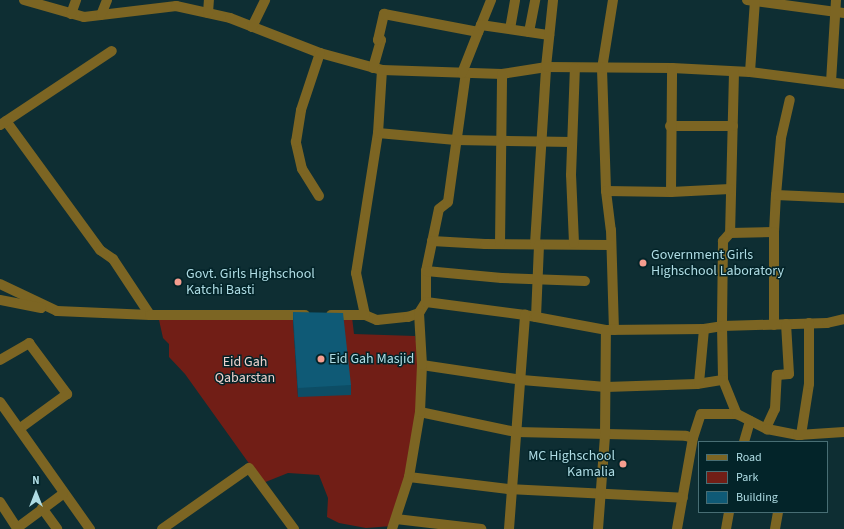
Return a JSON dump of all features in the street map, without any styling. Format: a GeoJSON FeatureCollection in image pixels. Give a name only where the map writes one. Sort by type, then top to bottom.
{"type":"FeatureCollection","features":[{"type":"Feature","properties":{"kind":"street"},"geometry":{"type":"LineString","coordinates":[[24,0],[84,17],[176,6],[252,27],[320,53],[377,69],[502,74],[546,67],[602,69],[672,68],[750,72],[844,84]]}},
{"type":"Feature","properties":{"kind":"street"},"geometry":{"type":"LineString","coordinates":[[71,14],[76,0]]}},
{"type":"Feature","properties":{"kind":"street"},"geometry":{"type":"LineString","coordinates":[[102,15],[107,0]]}},
{"type":"Feature","properties":{"kind":"street"},"geometry":{"type":"LineString","coordinates":[[208,14],[209,0]]}},
{"type":"Feature","properties":{"kind":"street"},"geometry":{"type":"LineString","coordinates":[[252,27],[265,0]]}},
{"type":"Feature","properties":{"kind":"street"},"geometry":{"type":"LineString","coordinates":[[392,529],[409,477],[420,412],[422,365],[419,313],[426,302],[426,271],[439,209],[448,202],[464,73],[491,0]]}},
{"type":"Feature","properties":{"kind":"street"},"geometry":{"type":"LineString","coordinates":[[510,29],[516,0]]}},
{"type":"Feature","properties":{"kind":"street"},"geometry":{"type":"LineString","coordinates":[[529,32],[535,0]]}},
{"type":"Feature","properties":{"kind":"street"},"geometry":{"type":"LineString","coordinates":[[536,318],[541,142],[546,67],[553,0]]}},
{"type":"Feature","properties":{"kind":"street"},"geometry":{"type":"LineString","coordinates":[[598,529],[605,435],[606,387],[610,330],[611,245],[606,191],[602,69],[613,0]]}},
{"type":"Feature","properties":{"kind":"street"},"geometry":{"type":"LineString","coordinates":[[750,72],[753,0],[839,12]]}},
{"type":"Feature","properties":{"kind":"street"},"geometry":{"type":"LineString","coordinates":[[831,82],[839,12],[836,0]]}},
{"type":"Feature","properties":{"kind":"street"},"geometry":{"type":"LineString","coordinates":[[365,315],[356,273],[378,132],[377,69],[380,40],[378,40],[384,14],[479,29],[510,29],[549,35]]}},
{"type":"Feature","properties":{"kind":"street"},"geometry":{"type":"LineString","coordinates":[[112,51],[3,123],[100,250],[113,259],[150,315]]}},
{"type":"Feature","properties":{"kind":"street"},"geometry":{"type":"LineString","coordinates":[[319,196],[302,169],[296,142],[301,110],[320,53]]}},
{"type":"Feature","properties":{"kind":"street"},"geometry":{"type":"LineString","coordinates":[[574,243],[572,142],[575,68]]}},
{"type":"Feature","properties":{"kind":"street"},"geometry":{"type":"LineString","coordinates":[[671,192],[670,126],[672,68]]}},
{"type":"Feature","properties":{"kind":"street"},"geometry":{"type":"LineString","coordinates":[[734,72],[730,233],[723,241],[722,326],[723,380],[737,414]]}},
{"type":"Feature","properties":{"kind":"street"},"geometry":{"type":"LineString","coordinates":[[500,244],[502,74]]}},
{"type":"Feature","properties":{"kind":"street"},"geometry":{"type":"LineString","coordinates":[[774,324],[774,232],[776,195],[781,138],[790,100]]}},
{"type":"Feature","properties":{"kind":"street"},"geometry":{"type":"LineString","coordinates":[[670,126],[733,126]]}},
{"type":"Feature","properties":{"kind":"street"},"geometry":{"type":"LineString","coordinates":[[378,132],[456,140],[502,142],[572,142]]}},
{"type":"Feature","properties":{"kind":"street"},"geometry":{"type":"LineString","coordinates":[[606,191],[671,192],[730,189]]}},
{"type":"Feature","properties":{"kind":"street"},"geometry":{"type":"LineString","coordinates":[[776,195],[844,198]]}},
{"type":"Feature","properties":{"kind":"street"},"geometry":{"type":"LineString","coordinates":[[730,233],[774,232]]}},
{"type":"Feature","properties":{"kind":"street"},"geometry":{"type":"LineString","coordinates":[[432,241],[500,244],[574,243],[611,245]]}},
{"type":"Feature","properties":{"kind":"street"},"geometry":{"type":"LineString","coordinates":[[426,271],[584,281]]}},
{"type":"Feature","properties":{"kind":"street"},"geometry":{"type":"LineString","coordinates":[[0,284],[56,311]]}},
{"type":"Feature","properties":{"kind":"street"},"geometry":{"type":"LineString","coordinates":[[0,300],[56,311],[150,315],[365,315],[377,320],[391,320],[419,313]]}},
{"type":"Feature","properties":{"kind":"street"},"geometry":{"type":"LineString","coordinates":[[426,302],[525,315],[610,330],[704,329],[722,326],[809,323],[844,319]]}},
{"type":"Feature","properties":{"kind":"street"},"geometry":{"type":"LineString","coordinates":[[509,529],[511,489],[522,380],[525,315]]}},
{"type":"Feature","properties":{"kind":"street"},"geometry":{"type":"LineString","coordinates":[[798,437],[809,384],[809,323]]}},
{"type":"Feature","properties":{"kind":"street"},"geometry":{"type":"LineString","coordinates":[[766,428],[775,409],[777,375],[789,374],[786,324]]}},
{"type":"Feature","properties":{"kind":"street"},"geometry":{"type":"LineString","coordinates":[[699,383],[704,329]]}},
{"type":"Feature","properties":{"kind":"street"},"geometry":{"type":"LineString","coordinates":[[0,360],[29,343],[67,394],[19,429]]}},
{"type":"Feature","properties":{"kind":"street"},"geometry":{"type":"LineString","coordinates":[[422,365],[522,380],[606,387],[699,383],[723,380]]}},
{"type":"Feature","properties":{"kind":"street"},"geometry":{"type":"LineString","coordinates":[[0,402],[90,529]]}},
{"type":"Feature","properties":{"kind":"street"},"geometry":{"type":"LineString","coordinates":[[420,412],[516,432],[686,436],[693,438]]}},
{"type":"Feature","properties":{"kind":"street"},"geometry":{"type":"LineString","coordinates":[[677,529],[693,438],[701,414],[737,414],[766,428],[798,437],[844,432]]}},
{"type":"Feature","properties":{"kind":"street"},"geometry":{"type":"LineString","coordinates":[[744,441],[750,420]]}},
{"type":"Feature","properties":{"kind":"street"},"geometry":{"type":"LineString","coordinates":[[162,529],[249,468],[294,529]]}},
{"type":"Feature","properties":{"kind":"street"},"geometry":{"type":"LineString","coordinates":[[409,477],[511,489],[683,498]]}},
{"type":"Feature","properties":{"kind":"street"},"geometry":{"type":"LineString","coordinates":[[0,502],[17,528],[42,508],[64,494]]}},
{"type":"Feature","properties":{"kind":"street"},"geometry":{"type":"LineString","coordinates":[[42,508],[57,529]]}},
{"type":"Feature","properties":{"kind":"street"},"geometry":{"type":"LineString","coordinates":[[726,529],[729,513]]}},
{"type":"Feature","properties":{"kind":"street"},"geometry":{"type":"LineString","coordinates":[[775,529],[778,513]]}},
{"type":"Feature","properties":{"kind":"street"},"geometry":{"type":"LineString","coordinates":[[396,519],[481,529]]}},
{"type":"Feature","properties":{"kind":"green space","name":"Eid Gah Qabarstan"},"geometry":{"type":"Polygon","coordinates":[[[343,317],[352,317],[354,334],[415,336],[420,364],[416,418],[406,476],[392,526],[366,528],[339,523],[327,517],[328,498],[319,475],[288,473],[263,483],[185,374],[169,357],[169,344],[163,338],[159,320],[293,318],[298,397],[343,317]]]}},
{"type":"Feature","properties":{"kind":"building","name":"Eid Gah Masjid"},"geometry":{"type":"Polygon","coordinates":[[[293,312],[343,313],[351,385],[298,388],[293,312]]]}},
{"type":"Feature","properties":{"kind":"place","name":"Government Girls Highschool Laboratory"},"geometry":{"type":"Point","coordinates":[643,263]}},
{"type":"Feature","properties":{"kind":"place","name":"Govt. Girls Highschool Katchi Basti"},"geometry":{"type":"Point","coordinates":[178,282]}},
{"type":"Feature","properties":{"kind":"place","name":"Eid Gah Masjid"},"geometry":{"type":"Point","coordinates":[321,359]}},
{"type":"Feature","properties":{"kind":"place","name":"MC Highschool Kamalia"},"geometry":{"type":"Point","coordinates":[623,464]}}]}
